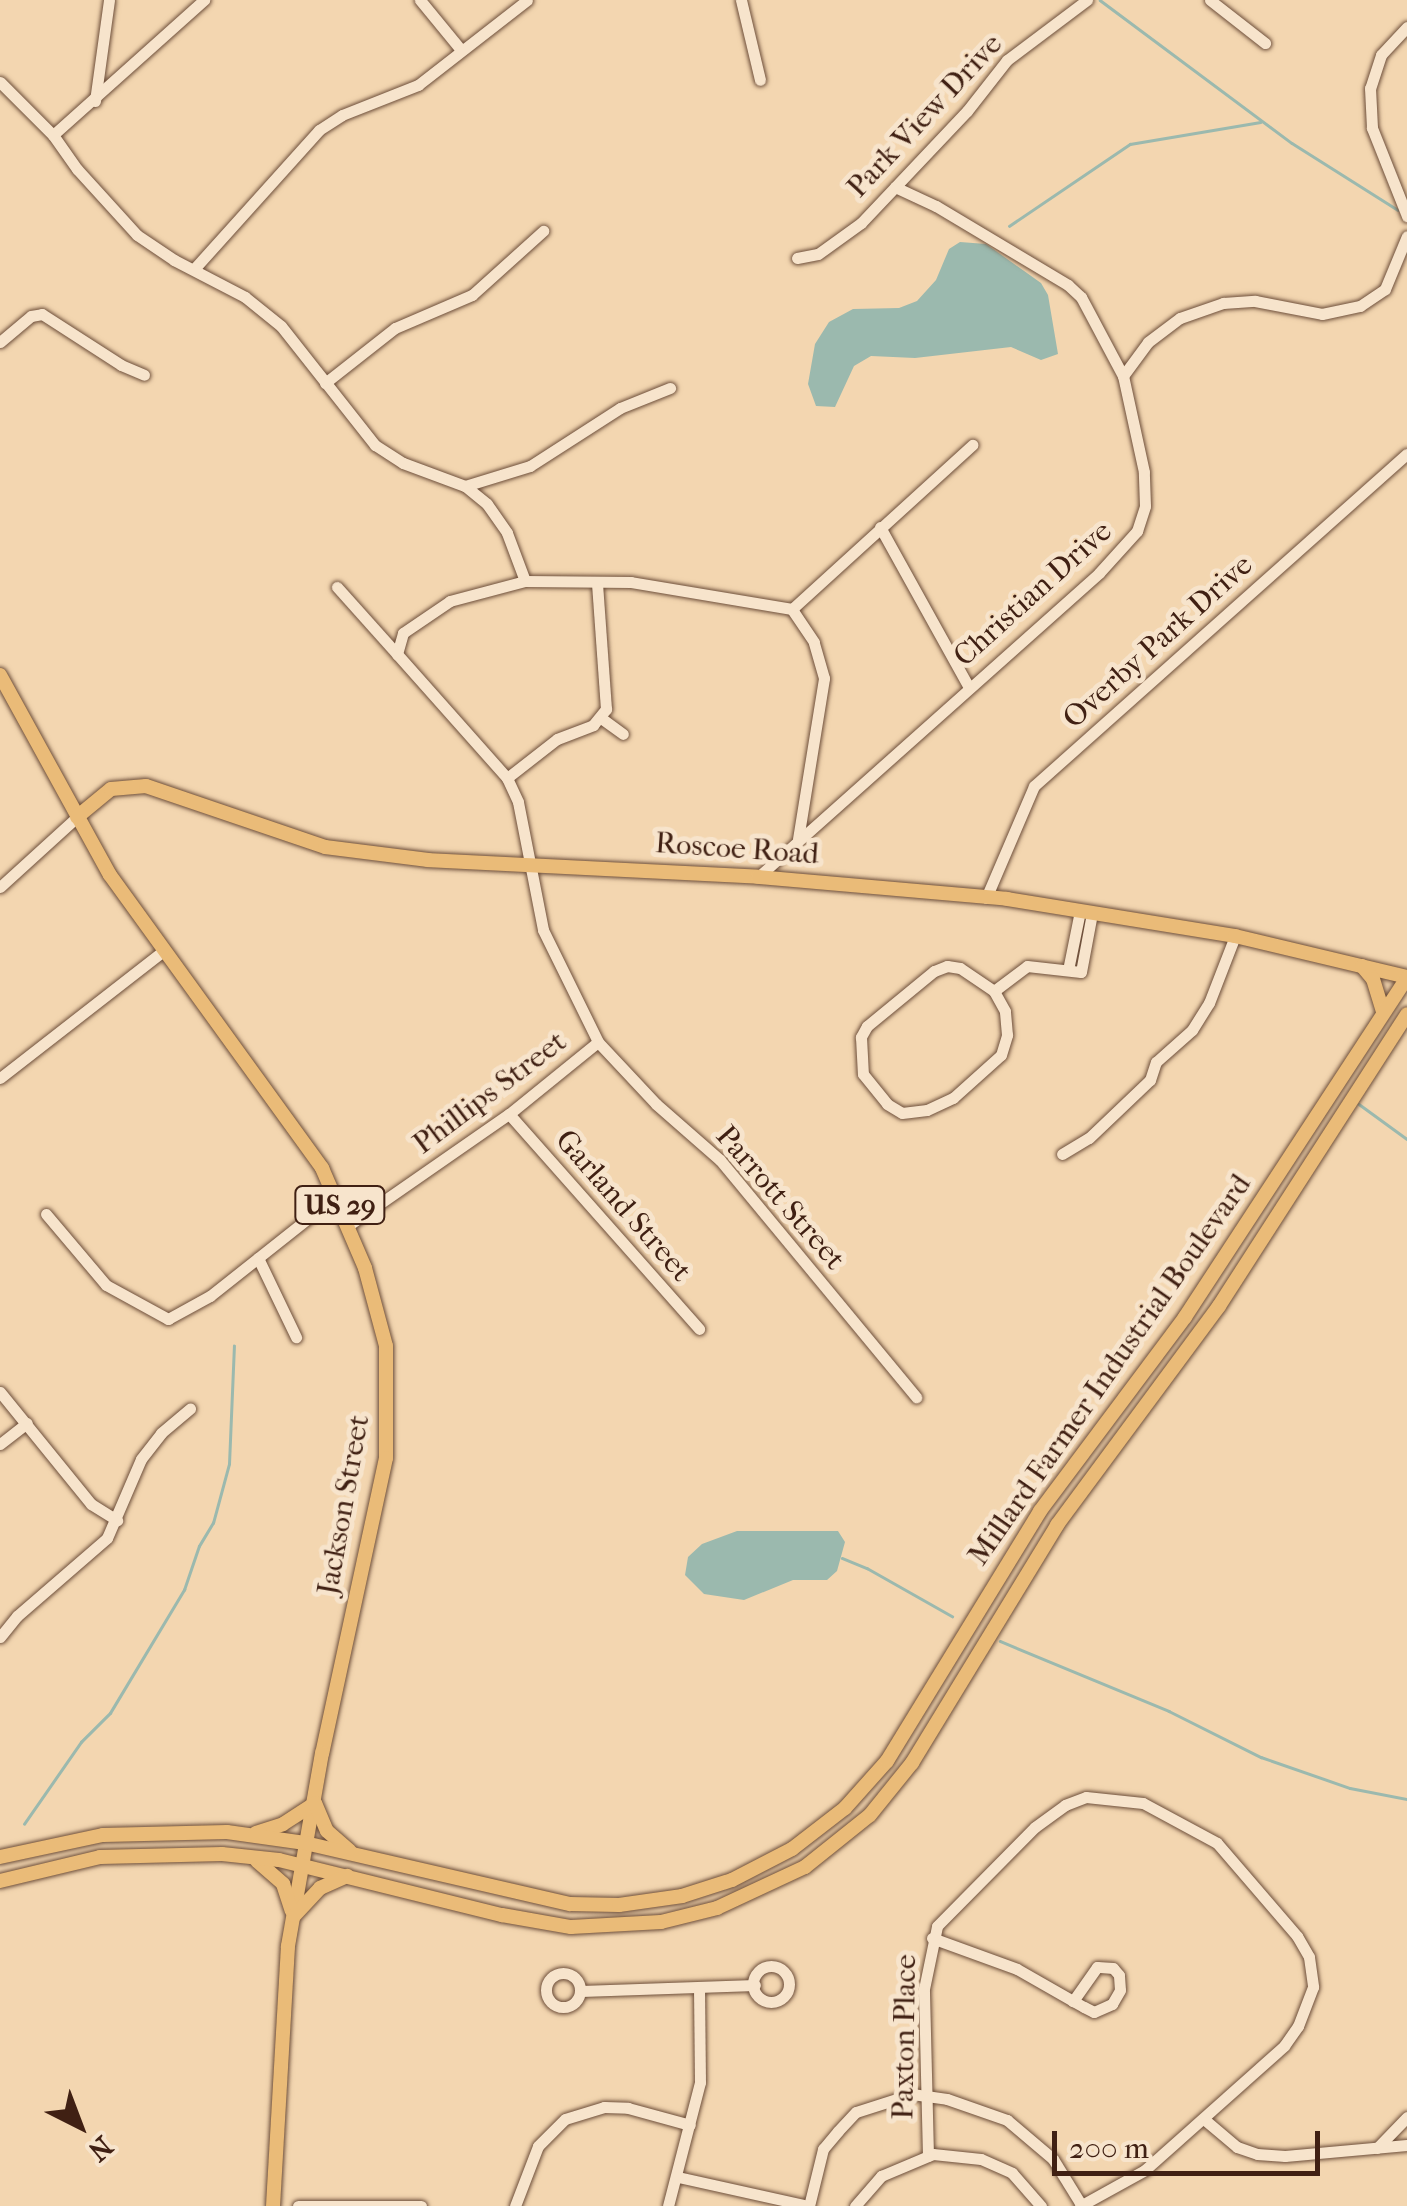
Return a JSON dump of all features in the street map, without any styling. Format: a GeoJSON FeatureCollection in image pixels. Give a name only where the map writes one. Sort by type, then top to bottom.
{"type":"FeatureCollection","features":[{"type":"Feature","properties":{"kind":"main road","name":"Jackson Street"},"geometry":{"type":"LineString","coordinates":[[0,675],[77,817],[163,951],[300,1132],[349,1226],[383,1331],[388,1425],[378,1500],[301,1865],[282,2004],[273,2206]]}},
{"type":"Feature","properties":{"kind":"main road","name":"Roscoe Road"},"geometry":{"type":"LineString","coordinates":[[77,817],[111,789],[146,786],[325,847],[428,860],[527,862],[758,877],[986,898],[1235,936],[1407,977]]}},
{"type":"Feature","properties":{"kind":"main road"},"geometry":{"type":"LineString","coordinates":[[1362,966],[1373,979],[1383,1011]]}},
{"type":"Feature","properties":{"kind":"main road","name":"Millard Farmer Industrial Boulevard"},"geometry":{"type":"LineString","coordinates":[[0,1857],[52,1843],[129,1832],[251,1834],[570,1904],[620,1905],[682,1896],[732,1880],[773,1861],[828,1822],[867,1785],[899,1743],[1040,1512],[1185,1317],[1407,977]]}},
{"type":"Feature","properties":{"kind":"main road","name":"Millard Farmer Industrial Boulevard"},"geometry":{"type":"LineString","coordinates":[[0,1881],[51,1865],[121,1854],[247,1856],[571,1928],[661,1922],[735,1902],[788,1877],[838,1843],[870,1815],[912,1763],[1056,1525],[1219,1306],[1407,1014]]}},
{"type":"Feature","properties":{"kind":"main road"},"geometry":{"type":"LineString","coordinates":[[251,1834],[283,1824],[315,1802],[327,1830],[355,1855]]}},
{"type":"Feature","properties":{"kind":"main road"},"geometry":{"type":"LineString","coordinates":[[247,1856],[276,1875],[294,1917],[320,1888],[348,1876]]}},
{"type":"Feature","properties":{"kind":"street"},"geometry":{"type":"LineString","coordinates":[[95,102],[110,0]]}},
{"type":"Feature","properties":{"kind":"street"},"geometry":{"type":"LineString","coordinates":[[53,135],[95,102],[204,0]]}},
{"type":"Feature","properties":{"kind":"street"},"geometry":{"type":"LineString","coordinates":[[420,0],[462,50]]}},
{"type":"Feature","properties":{"kind":"street"},"geometry":{"type":"LineString","coordinates":[[194,270],[319,130],[342,115],[418,85],[527,0]]}},
{"type":"Feature","properties":{"kind":"street"},"geometry":{"type":"LineString","coordinates":[[741,0],[760,80]]}},
{"type":"Feature","properties":{"kind":"street","name":"Park View Drive"},"geometry":{"type":"LineString","coordinates":[[797,258],[818,254],[861,223],[967,111],[1007,60],[1087,0]]}},
{"type":"Feature","properties":{"kind":"street"},"geometry":{"type":"LineString","coordinates":[[1210,0],[1265,43]]}},
{"type":"Feature","properties":{"kind":"street"},"geometry":{"type":"LineString","coordinates":[[1407,27],[1382,56],[1370,88],[1372,128],[1407,216]]}},
{"type":"Feature","properties":{"kind":"street"},"geometry":{"type":"LineString","coordinates":[[0,82],[53,135],[78,170],[137,235],[245,297],[281,326],[374,446],[402,462],[465,486],[500,518],[524,581]]}},
{"type":"Feature","properties":{"kind":"street","name":"Christian Drive"},"geometry":{"type":"LineString","coordinates":[[758,877],[968,686],[1100,573],[1137,531],[1145,506],[1144,472],[1123,376],[1081,297],[1068,285],[936,206],[895,187]]}},
{"type":"Feature","properties":{"kind":"street"},"geometry":{"type":"LineString","coordinates":[[325,383],[395,328],[472,295],[543,231]]}},
{"type":"Feature","properties":{"kind":"street"},"geometry":{"type":"LineString","coordinates":[[1123,376],[1148,342],[1202,307],[1242,300],[1322,314],[1376,299],[1398,264],[1407,236]]}},
{"type":"Feature","properties":{"kind":"street"},"geometry":{"type":"LineString","coordinates":[[0,342],[31,316],[42,314],[121,365],[144,375]]}},
{"type":"Feature","properties":{"kind":"street"},"geometry":{"type":"LineString","coordinates":[[465,486],[530,466],[620,408],[670,388]]}},
{"type":"Feature","properties":{"kind":"street"},"geometry":{"type":"LineString","coordinates":[[792,608],[972,445]]}},
{"type":"Feature","properties":{"kind":"street","name":"Overby Park Drive"},"geometry":{"type":"LineString","coordinates":[[986,898],[1034,786],[1407,454]]}},
{"type":"Feature","properties":{"kind":"street"},"geometry":{"type":"LineString","coordinates":[[880,528],[968,686]]}},
{"type":"Feature","properties":{"kind":"street"},"geometry":{"type":"LineString","coordinates":[[396,654],[408,628],[450,602],[524,581],[631,582],[792,608]]}},
{"type":"Feature","properties":{"kind":"street"},"geometry":{"type":"LineString","coordinates":[[337,586],[507,778],[557,739],[601,718],[608,700],[597,582]]}},
{"type":"Feature","properties":{"kind":"street"},"geometry":{"type":"LineString","coordinates":[[792,608],[821,657],[824,678],[798,839]]}},
{"type":"Feature","properties":{"kind":"street"},"geometry":{"type":"LineString","coordinates":[[601,718],[623,734]]}},
{"type":"Feature","properties":{"kind":"street","name":"Phillips Street"},"geometry":{"type":"LineString","coordinates":[[349,1226],[510,1114],[598,1042],[549,950],[527,862],[522,817],[507,778]]}},
{"type":"Feature","properties":{"kind":"street"},"geometry":{"type":"LineString","coordinates":[[0,886],[77,817]]}},
{"type":"Feature","properties":{"kind":"street"},"geometry":{"type":"LineString","coordinates":[[994,992],[1027,966],[1074,971],[1086,912]]}},
{"type":"Feature","properties":{"kind":"street"},"geometry":{"type":"LineString","coordinates":[[1062,1154],[1078,1148],[1102,1126],[1150,1080],[1156,1062],[1192,1030],[1216,987],[1235,936]]}},
{"type":"Feature","properties":{"kind":"street"},"geometry":{"type":"LineString","coordinates":[[0,1078],[163,951]]}},
{"type":"Feature","properties":{"kind":"street"},"geometry":{"type":"LineString","coordinates":[[947,966],[960,968],[994,992],[1005,1011],[1007,1035],[1002,1055],[953,1098],[927,1110],[902,1112],[887,1104],[863,1074],[861,1037],[868,1026],[934,972],[947,966]]}},
{"type":"Feature","properties":{"kind":"street","name":"Parrott Street"},"geometry":{"type":"LineString","coordinates":[[598,1042],[656,1104],[720,1160],[916,1396]]}},
{"type":"Feature","properties":{"kind":"street","name":"Garland Street"},"geometry":{"type":"LineString","coordinates":[[510,1114],[698,1330]]}},
{"type":"Feature","properties":{"kind":"street"},"geometry":{"type":"LineString","coordinates":[[46,1214],[106,1285],[168,1319],[210,1296],[336,1196]]}},
{"type":"Feature","properties":{"kind":"street"},"geometry":{"type":"LineString","coordinates":[[258,1258],[296,1338]]}},
{"type":"Feature","properties":{"kind":"street"},"geometry":{"type":"LineString","coordinates":[[0,1392],[91,1504],[117,1520]]}},
{"type":"Feature","properties":{"kind":"street"},"geometry":{"type":"LineString","coordinates":[[0,1638],[17,1616],[107,1538],[141,1460],[161,1433],[190,1409]]}},
{"type":"Feature","properties":{"kind":"street"},"geometry":{"type":"LineString","coordinates":[[0,1444],[26,1422]]}},
{"type":"Feature","properties":{"kind":"street","name":"Paxton Place"},"geometry":{"type":"LineString","coordinates":[[928,2156],[924,1989],[937,1926],[1000,1861],[1064,1805],[1086,1797],[1143,1803],[1194,1827],[1216,1843],[1298,1936],[1309,1957],[1313,1987],[1298,2026],[1284,2046],[1205,2120],[1144,2170],[1081,2206]]}},
{"type":"Feature","properties":{"kind":"street"},"geometry":{"type":"LineString","coordinates":[[932,1938],[1017,1968],[1073,2001],[1094,2012],[1105,2010],[1120,1990],[1118,1975],[1113,1968],[1097,1967],[1073,2001]]}},
{"type":"Feature","properties":{"kind":"street"},"geometry":{"type":"LineString","coordinates":[[580,1991],[699,1990],[755,1985]]}},
{"type":"Feature","properties":{"kind":"street"},"geometry":{"type":"LineString","coordinates":[[668,2206],[700,2082],[699,1990]]}},
{"type":"Feature","properties":{"kind":"street"},"geometry":{"type":"LineString","coordinates":[[678,2178],[809,2206],[823,2150],[856,2112],[895,2098],[928,2096],[1008,2120],[1052,2160],[1081,2206]]}},
{"type":"Feature","properties":{"kind":"street"},"geometry":{"type":"LineString","coordinates":[[516,2206],[538,2146],[565,2119],[594,2109],[628,2108],[690,2125]]}},
{"type":"Feature","properties":{"kind":"street"},"geometry":{"type":"LineString","coordinates":[[1376,2148],[1407,2116]]}},
{"type":"Feature","properties":{"kind":"street"},"geometry":{"type":"LineString","coordinates":[[1205,2120],[1237,2147],[1257,2154],[1407,2145]]}},
{"type":"Feature","properties":{"kind":"street"},"geometry":{"type":"LineString","coordinates":[[855,2206],[881,2176],[928,2156],[981,2159],[1012,2174],[1041,2206]]}},
{"type":"Feature","properties":{"kind":"street"},"geometry":{"type":"LineString","coordinates":[[298,2206],[422,2206]]}},
{"type":"Feature","properties":{"kind":"water"},"geometry":{"type":"Polygon","coordinates":[[[960,242],[986,244],[1041,283],[1048,295],[1058,354],[1041,360],[1011,347],[915,358],[871,356],[854,366],[835,407],[816,406],[808,384],[815,344],[829,322],[853,309],[899,308],[917,301],[936,280],[949,249],[960,242]]]}},
{"type":"Feature","properties":{"kind":"water"},"geometry":{"type":"Polygon","coordinates":[[[737,1531],[838,1531],[845,1542],[837,1571],[827,1580],[793,1580],[744,1600],[704,1594],[685,1575],[688,1557],[702,1544],[737,1531]]]}},
{"type":"Feature","properties":{"kind":"waterway"},"geometry":{"type":"LineString","coordinates":[[1100,0],[1292,143],[1398,210]]}},
{"type":"Feature","properties":{"kind":"waterway"},"geometry":{"type":"LineString","coordinates":[[1009,226],[1130,144],[1260,122]]}},
{"type":"Feature","properties":{"kind":"waterway"},"geometry":{"type":"LineString","coordinates":[[1359,1104],[1407,1139]]}},
{"type":"Feature","properties":{"kind":"waterway"},"geometry":{"type":"LineString","coordinates":[[24,1824],[81,1742],[110,1713],[184,1590],[199,1546],[213,1523],[229,1464],[234,1346]]}},
{"type":"Feature","properties":{"kind":"waterway"},"geometry":{"type":"LineString","coordinates":[[842,1558],[952,1616]]}},
{"type":"Feature","properties":{"kind":"waterway"},"geometry":{"type":"LineString","coordinates":[[1000,1641],[1169,1711],[1261,1757],[1350,1788],[1407,1799]]}}]}
